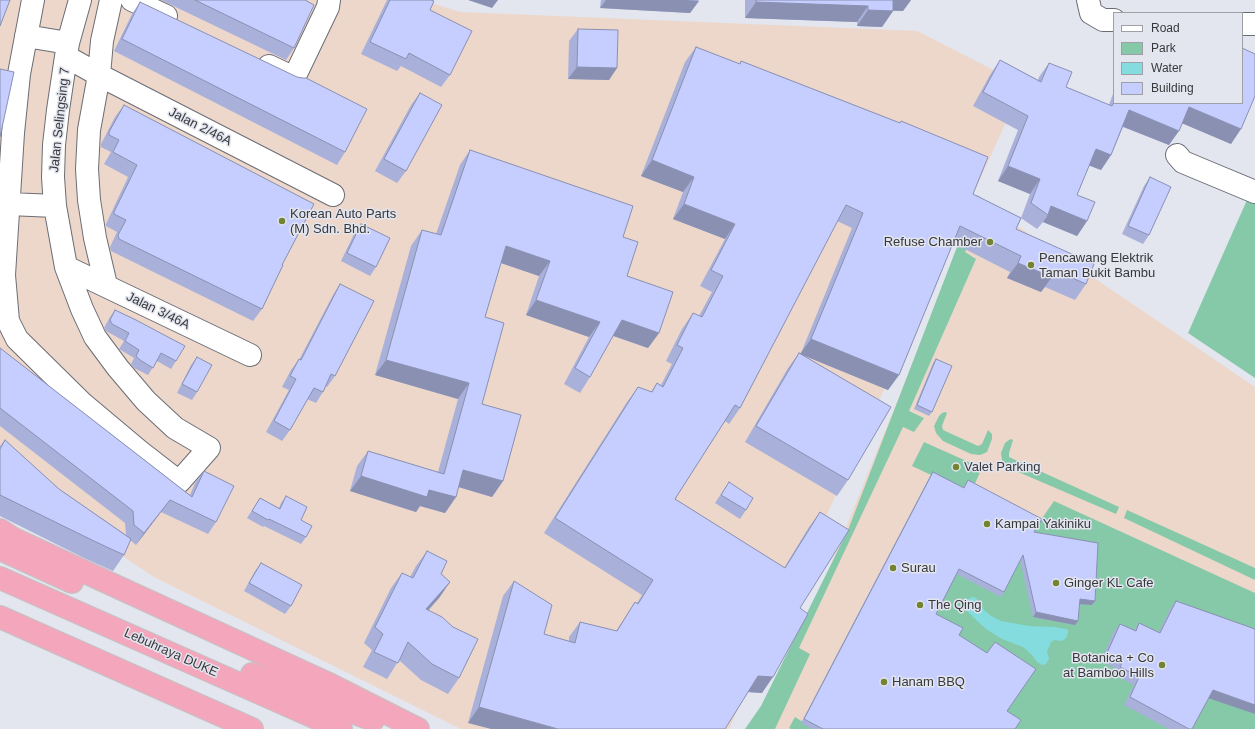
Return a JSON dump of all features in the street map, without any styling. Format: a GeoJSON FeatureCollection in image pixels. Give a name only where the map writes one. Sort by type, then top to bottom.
{"type":"FeatureCollection","features":[{"type":"Feature","properties":{"kind":"highway"},"geometry":{"type":"LineString","coordinates":[[0,530],[104,581],[332,685],[418,729]]}},
{"type":"Feature","properties":{"kind":"highway"},"geometry":{"type":"LineString","coordinates":[[0,549],[400,729]]}},
{"type":"Feature","properties":{"kind":"highway","name":"Lebuhraya DUKE"},"geometry":{"type":"LineString","coordinates":[[0,578],[341,729]]}},
{"type":"Feature","properties":{"kind":"highway"},"geometry":{"type":"LineString","coordinates":[[52,600],[400,729]]}},
{"type":"Feature","properties":{"kind":"highway"},"geometry":{"type":"LineString","coordinates":[[0,617],[252,729]]}},
{"type":"Feature","properties":{"kind":"street"},"geometry":{"type":"LineString","coordinates":[[33,0],[19,74],[9,204],[55,206]]}},
{"type":"Feature","properties":{"kind":"street","name":"Jalan Selingsing 7"},"geometry":{"type":"LineString","coordinates":[[9,204],[4,275],[8,321],[17,339],[83,404],[179,482],[209,448],[175,428],[146,401],[118,368],[95,337],[82,309],[66,267],[55,206],[53,177],[54,145],[68,50],[80,0]]}},
{"type":"Feature","properties":{"kind":"street"},"geometry":{"type":"LineString","coordinates":[[106,285],[95,238],[89,200],[87,169],[89,130],[102,41],[111,0]]}},
{"type":"Feature","properties":{"kind":"street"},"geometry":{"type":"LineString","coordinates":[[132,0],[182,24]]}},
{"type":"Feature","properties":{"kind":"street"},"geometry":{"type":"LineString","coordinates":[[252,57],[294,78],[328,7],[329,0]]}},
{"type":"Feature","properties":{"kind":"street"},"geometry":{"type":"LineString","coordinates":[[1088,0],[1091,13],[1103,20],[1113,20]]}},
{"type":"Feature","properties":{"kind":"street"},"geometry":{"type":"LineString","coordinates":[[1243,24],[1255,24]]}},
{"type":"Feature","properties":{"kind":"street"},"geometry":{"type":"LineString","coordinates":[[26,36],[68,50]]}},
{"type":"Feature","properties":{"kind":"street","name":"Jalan 2/46A"},"geometry":{"type":"LineString","coordinates":[[68,50],[98,75],[333,195]]}},
{"type":"Feature","properties":{"kind":"street"},"geometry":{"type":"LineString","coordinates":[[1177,155],[1183,162],[1255,192]]}},
{"type":"Feature","properties":{"kind":"street","name":"Jalan 3/46A"},"geometry":{"type":"LineString","coordinates":[[66,267],[250,355]]}},
{"type":"Feature","properties":{"kind":"shaded area"},"geometry":{"type":"Polygon","coordinates":[[[0,0],[422,0],[460,12],[917,31],[1023,85],[729,729],[461,729],[154,577],[43,503],[0,460],[0,0]]]}},
{"type":"Feature","properties":{"kind":"shaded area"},"geometry":{"type":"Polygon","coordinates":[[[979,200],[1255,387],[1255,729],[764,729],[979,200]]]}},
{"type":"Feature","properties":{"kind":"green space"},"geometry":{"type":"Polygon","coordinates":[[[977,195],[998,209],[982,218],[965,252],[976,259],[909,411],[924,418],[914,432],[903,427],[799,648],[810,654],[775,729],[745,729],[761,706],[848,530],[977,195]]]}},
{"type":"Feature","properties":{"kind":"green space"},"geometry":{"type":"Polygon","coordinates":[[[1247,200],[1255,204],[1255,378],[1188,333],[1247,200]]]}},
{"type":"Feature","properties":{"kind":"green space"},"geometry":{"type":"Polygon","coordinates":[[[945,412],[947,413],[942,426],[943,430],[978,446],[982,444],[988,430],[992,434],[992,439],[987,452],[980,455],[971,454],[943,441],[936,433],[934,426],[939,416],[945,412]]]}},
{"type":"Feature","properties":{"kind":"green space"},"geometry":{"type":"Polygon","coordinates":[[[1011,439],[1013,440],[1009,457],[1119,507],[1116,514],[1009,468],[1002,460],[1001,453],[1005,443],[1011,439]]]}},
{"type":"Feature","properties":{"kind":"green space"},"geometry":{"type":"Polygon","coordinates":[[[924,442],[982,468],[972,490],[1038,524],[1054,501],[1255,593],[1255,729],[789,728],[795,717],[803,722],[931,475],[912,466],[924,442]]]}},
{"type":"Feature","properties":{"kind":"green space"},"geometry":{"type":"Polygon","coordinates":[[[1127,510],[1255,568],[1255,580],[1124,518],[1127,510]]]}},
{"type":"Feature","properties":{"kind":"water"},"geometry":{"type":"Polygon","coordinates":[[[972,597],[976,598],[984,610],[991,616],[1001,621],[1029,626],[1065,629],[1068,630],[1066,638],[1062,641],[1054,640],[1051,642],[1047,652],[1049,659],[1046,664],[1042,665],[1037,662],[1023,647],[1002,639],[986,629],[975,619],[967,611],[966,605],[968,599],[972,597]]]}},
{"type":"Feature","properties":{"kind":"building"},"geometry":{"type":"Polygon","coordinates":[[[0,0],[10,0],[0,26],[0,0]]]}},
{"type":"Feature","properties":{"kind":"building"},"geometry":{"type":"Polygon","coordinates":[[[195,0],[305,0],[314,5],[294,48],[195,0]]]}},
{"type":"Feature","properties":{"kind":"building"},"geometry":{"type":"Polygon","coordinates":[[[390,0],[434,1],[430,10],[472,31],[450,75],[409,53],[406,59],[370,42],[390,0]]]}},
{"type":"Feature","properties":{"kind":"building"},"geometry":{"type":"Polygon","coordinates":[[[756,0],[893,0],[893,11],[868,10],[868,6],[756,2],[756,0]]]}},
{"type":"Feature","properties":{"kind":"building"},"geometry":{"type":"Polygon","coordinates":[[[140,2],[297,77],[306,78],[367,109],[345,152],[122,39],[140,2]]]}},
{"type":"Feature","properties":{"kind":"building"},"geometry":{"type":"Polygon","coordinates":[[[578,29],[618,30],[617,68],[577,67],[578,29]]]}},
{"type":"Feature","properties":{"kind":"building"},"geometry":{"type":"Polygon","coordinates":[[[696,47],[740,64],[741,61],[900,123],[901,121],[988,157],[973,194],[1021,218],[1016,229],[1094,264],[1086,284],[1054,270],[1052,277],[1018,263],[1021,256],[960,226],[899,375],[811,339],[863,213],[846,205],[740,408],[735,405],[675,499],[785,568],[820,512],[849,530],[800,608],[808,614],[773,677],[758,676],[725,729],[558,729],[479,707],[514,581],[552,605],[544,634],[575,643],[580,622],[617,631],[635,602],[638,604],[653,580],[555,518],[638,387],[652,392],[657,383],[663,387],[683,348],[677,345],[693,313],[702,317],[723,276],[711,270],[735,224],[684,204],[694,177],[652,160],[696,47]]]}},
{"type":"Feature","properties":{"kind":"building"},"geometry":{"type":"Polygon","coordinates":[[[1243,48],[1255,54],[1255,96],[1241,129],[1189,107],[1179,131],[1129,110],[1111,155],[1096,149],[1077,195],[1095,202],[1087,221],[1051,206],[1048,215],[1031,203],[1040,179],[1008,166],[1028,116],[983,92],[1000,60],[1041,82],[1049,63],[1072,72],[1066,87],[1112,106],[1113,104],[1243,104],[1243,48]]]}},
{"type":"Feature","properties":{"kind":"building"},"geometry":{"type":"Polygon","coordinates":[[[0,69],[14,72],[0,137],[0,69]]]}},
{"type":"Feature","properties":{"kind":"building"},"geometry":{"type":"Polygon","coordinates":[[[420,93],[442,105],[406,171],[384,159],[420,93]]]}},
{"type":"Feature","properties":{"kind":"building"},"geometry":{"type":"Polygon","coordinates":[[[124,105],[314,204],[282,265],[262,309],[119,239],[118,235],[126,220],[114,214],[114,212],[137,165],[113,152],[119,140],[109,135],[109,132],[124,105]]]}},
{"type":"Feature","properties":{"kind":"building"},"geometry":{"type":"Polygon","coordinates":[[[470,150],[633,206],[623,237],[638,242],[627,276],[673,292],[659,333],[622,320],[590,377],[575,368],[600,322],[536,300],[550,261],[506,246],[485,317],[504,323],[482,404],[521,415],[503,481],[463,470],[456,497],[429,490],[427,497],[361,476],[368,451],[444,474],[469,383],[386,360],[422,230],[441,235],[470,150]]]}},
{"type":"Feature","properties":{"kind":"building"},"geometry":{"type":"Polygon","coordinates":[[[1150,177],[1171,187],[1149,235],[1128,226],[1150,177]]]}},
{"type":"Feature","properties":{"kind":"building"},"geometry":{"type":"Polygon","coordinates":[[[361,224],[390,238],[376,267],[347,253],[361,224]]]}},
{"type":"Feature","properties":{"kind":"building"},"geometry":{"type":"Polygon","coordinates":[[[340,284],[374,301],[335,376],[331,374],[323,392],[314,388],[290,430],[274,421],[296,379],[290,376],[299,359],[301,360],[340,284]]]}},
{"type":"Feature","properties":{"kind":"building"},"geometry":{"type":"Polygon","coordinates":[[[115,310],[185,346],[176,361],[161,353],[153,368],[140,360],[136,356],[139,350],[125,341],[129,333],[112,324],[110,320],[115,310]]]}},
{"type":"Feature","properties":{"kind":"building"},"geometry":{"type":"Polygon","coordinates":[[[0,348],[192,497],[204,471],[234,486],[216,522],[170,500],[144,533],[134,525],[133,511],[0,408],[0,348]]]}},
{"type":"Feature","properties":{"kind":"building"},"geometry":{"type":"Polygon","coordinates":[[[799,353],[891,407],[848,480],[756,426],[799,353]]]}},
{"type":"Feature","properties":{"kind":"building"},"geometry":{"type":"Polygon","coordinates":[[[197,357],[212,365],[197,392],[182,384],[197,357]]]}},
{"type":"Feature","properties":{"kind":"building"},"geometry":{"type":"Polygon","coordinates":[[[936,359],[952,366],[932,412],[917,405],[936,359]]]}},
{"type":"Feature","properties":{"kind":"building"},"geometry":{"type":"Polygon","coordinates":[[[5,440],[59,489],[131,539],[124,555],[0,495],[0,449],[5,440]]]}},
{"type":"Feature","properties":{"kind":"building"},"geometry":{"type":"Polygon","coordinates":[[[933,472],[964,488],[968,480],[1042,519],[1034,532],[1098,543],[1095,601],[1080,599],[1078,621],[1036,612],[1023,555],[1004,592],[959,569],[936,614],[963,628],[959,635],[987,653],[995,642],[1036,669],[1007,711],[1021,720],[1015,729],[823,729],[804,719],[933,472]]]}},
{"type":"Feature","properties":{"kind":"building"},"geometry":{"type":"Polygon","coordinates":[[[729,482],[753,498],[746,510],[721,495],[729,482]]]}},
{"type":"Feature","properties":{"kind":"building"},"geometry":{"type":"Polygon","coordinates":[[[286,496],[307,507],[301,520],[312,526],[306,537],[252,511],[260,498],[280,509],[286,496]]]}},
{"type":"Feature","properties":{"kind":"building"},"geometry":{"type":"Polygon","coordinates":[[[427,551],[447,561],[441,574],[450,582],[426,609],[442,617],[453,627],[478,639],[459,678],[432,664],[408,642],[398,663],[374,652],[383,634],[375,627],[402,573],[413,578],[427,551]]]}},
{"type":"Feature","properties":{"kind":"building"},"geometry":{"type":"Polygon","coordinates":[[[261,563],[302,585],[291,606],[249,583],[261,563]]]}},
{"type":"Feature","properties":{"kind":"building"},"geometry":{"type":"Polygon","coordinates":[[[1176,601],[1255,629],[1255,705],[1213,690],[1192,729],[1189,729],[1130,697],[1139,677],[1120,667],[1123,661],[1107,653],[1120,624],[1136,631],[1139,623],[1160,633],[1176,601]]]}},
{"type":"Feature","properties":{"kind":"place","name":"Korean Auto Parts (M) Sdn. Bhd."},"geometry":{"type":"Point","coordinates":[282,221]}},
{"type":"Feature","properties":{"kind":"place","name":"Refuse Chamber"},"geometry":{"type":"Point","coordinates":[990,242]}},
{"type":"Feature","properties":{"kind":"place","name":"Pencawang Elektrik Taman Bukit Bambu"},"geometry":{"type":"Point","coordinates":[1031,265]}},
{"type":"Feature","properties":{"kind":"place","name":"Valet Parking"},"geometry":{"type":"Point","coordinates":[956,467]}},
{"type":"Feature","properties":{"kind":"place","name":"Kampai Yakiniku"},"geometry":{"type":"Point","coordinates":[987,524]}},
{"type":"Feature","properties":{"kind":"place","name":"Surau"},"geometry":{"type":"Point","coordinates":[893,568]}},
{"type":"Feature","properties":{"kind":"place","name":"Ginger KL Cafe"},"geometry":{"type":"Point","coordinates":[1056,583]}},
{"type":"Feature","properties":{"kind":"place","name":"The Qing"},"geometry":{"type":"Point","coordinates":[920,605]}},
{"type":"Feature","properties":{"kind":"place","name":"Botanica + Co at Bamboo Hills"},"geometry":{"type":"Point","coordinates":[1162,665]}},
{"type":"Feature","properties":{"kind":"place","name":"Hanam BBQ"},"geometry":{"type":"Point","coordinates":[884,682]}}]}
